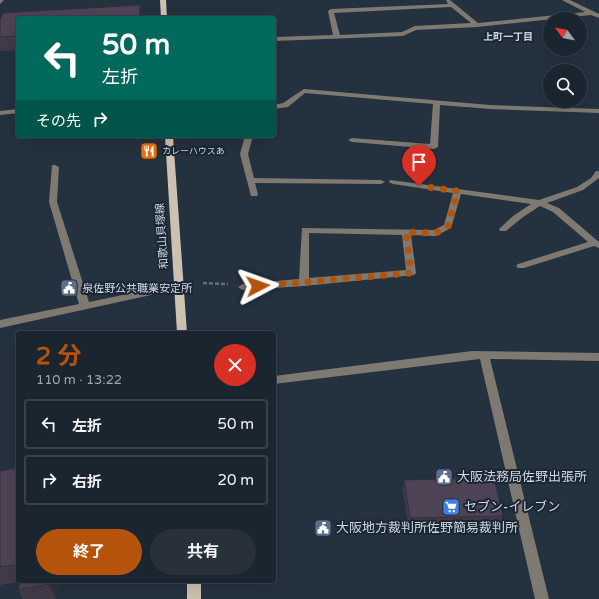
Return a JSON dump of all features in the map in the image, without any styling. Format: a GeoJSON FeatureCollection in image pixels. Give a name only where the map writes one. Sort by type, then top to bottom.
{"type":"FeatureCollection","features":[{"type":"Feature","properties":{"kind":"main road"},"geometry":{"type":"LineString","coordinates":[[164,0],[164,16]]}},
{"type":"Feature","properties":{"kind":"main road","name":"和歌山貝塚線"},"geometry":{"type":"LineString","coordinates":[[169,138],[182,331]]}},
{"type":"Feature","properties":{"kind":"main road"},"geometry":{"type":"LineString","coordinates":[[194,583],[194,599]]}},
{"type":"Feature","properties":{"kind":"street"},"geometry":{"type":"LineString","coordinates":[[447,0],[477,25]]}},
{"type":"Feature","properties":{"kind":"street"},"geometry":{"type":"LineString","coordinates":[[565,0],[599,16]]}},
{"type":"Feature","properties":{"kind":"street"},"geometry":{"type":"LineString","coordinates":[[337,36],[332,11],[452,5]]}},
{"type":"Feature","properties":{"kind":"street"},"geometry":{"type":"LineString","coordinates":[[276,39],[403,34],[416,28],[477,25],[591,13]]}},
{"type":"Feature","properties":{"kind":"street"},"geometry":{"type":"LineString","coordinates":[[276,107],[285,105],[304,91],[490,107],[599,111]]}},
{"type":"Feature","properties":{"kind":"street"},"geometry":{"type":"LineString","coordinates":[[352,140],[434,147],[437,103]]}},
{"type":"Feature","properties":{"kind":"street"},"geometry":{"type":"LineString","coordinates":[[0,113],[16,111]]}},
{"type":"Feature","properties":{"kind":"street"},"geometry":{"type":"LineString","coordinates":[[248,138],[244,154],[254,194]]}},
{"type":"Feature","properties":{"kind":"street"},"geometry":{"type":"LineString","coordinates":[[55,167],[53,202],[85,306]]}},
{"type":"Feature","properties":{"kind":"street"},"geometry":{"type":"LineString","coordinates":[[503,229],[518,216],[540,203],[553,197],[588,186],[599,173]]}},
{"type":"Feature","properties":{"kind":"street"},"geometry":{"type":"LineString","coordinates":[[251,180],[381,182]]}},
{"type":"Feature","properties":{"kind":"street"},"geometry":{"type":"LineString","coordinates":[[393,182],[540,203],[556,210],[597,245]]}},
{"type":"Feature","properties":{"kind":"street"},"geometry":{"type":"LineString","coordinates":[[304,283],[305,230],[436,233],[448,226],[458,191]]}},
{"type":"Feature","properties":{"kind":"street"},"geometry":{"type":"LineString","coordinates":[[244,287],[411,273],[406,232]]}},
{"type":"Feature","properties":{"kind":"street"},"geometry":{"type":"LineString","coordinates":[[521,266],[597,245]]}},
{"type":"Feature","properties":{"kind":"street"},"geometry":{"type":"LineString","coordinates":[[0,324],[180,286]]}},
{"type":"Feature","properties":{"kind":"street"},"geometry":{"type":"LineString","coordinates":[[276,380],[472,355],[599,357]]}},
{"type":"Feature","properties":{"kind":"street"},"geometry":{"type":"LineString","coordinates":[[484,355],[542,599]]}},
{"type":"Feature","properties":{"kind":"path"},"geometry":{"type":"LineString","coordinates":[[202,283],[240,284],[244,287]]}},
{"type":"Feature","properties":{"kind":"building"},"geometry":{"type":"Polygon","coordinates":[[[140,5],[139,16],[16,16],[16,36],[0,37],[0,20],[3,13],[140,5]]]}},
{"type":"Feature","properties":{"kind":"building"},"geometry":{"type":"Polygon","coordinates":[[[16,468],[16,565],[0,567],[0,471],[16,468]]]}},
{"type":"Feature","properties":{"kind":"building","name":"セブン-イレブン"},"geometry":{"type":"Polygon","coordinates":[[[494,478],[503,516],[410,518],[404,480],[494,478]]]}},
{"type":"Feature","properties":{"kind":"building"},"geometry":{"type":"Polygon","coordinates":[[[20,583],[49,583],[49,584],[18,590],[20,583]]]}},
{"type":"Feature","properties":{"kind":"place","name":"カレーハウスあ"},"geometry":{"type":"Point","coordinates":[149,151]}},
{"type":"Feature","properties":{"kind":"place","name":"泉佐野公共職業安定所"},"geometry":{"type":"Point","coordinates":[69,288]}},
{"type":"Feature","properties":{"kind":"place","name":"大阪法務局佐野出張所"},"geometry":{"type":"Point","coordinates":[444,477]}},
{"type":"Feature","properties":{"kind":"place","name":"セブン-イレブン"},"geometry":{"type":"Point","coordinates":[451,507]}},
{"type":"Feature","properties":{"kind":"place","name":"大阪地方裁判所佐野簡易裁判所"},"geometry":{"type":"Point","coordinates":[323,528]}},
{"type":"Feature","properties":{"kind":"district","name":"上町一丁目"},"geometry":{"type":"Point","coordinates":[508,37]}},
{"type":"Feature","properties":{"kind":"route"},"geometry":{"type":"LineString","coordinates":[[258,286],[411,273],[406,232],[436,233],[448,226],[458,191],[419,186]]}}]}
